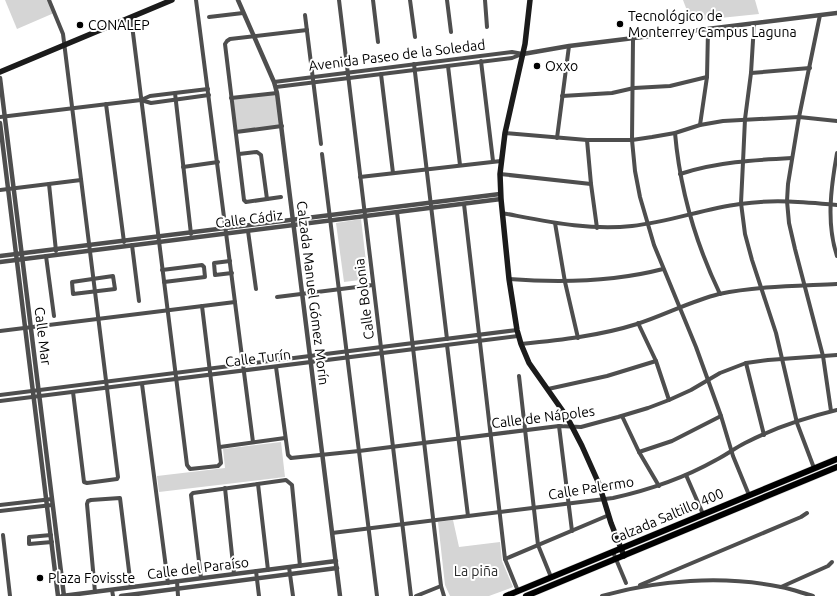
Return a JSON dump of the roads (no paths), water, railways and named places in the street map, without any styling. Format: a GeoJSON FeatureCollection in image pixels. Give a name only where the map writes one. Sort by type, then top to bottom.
{"type":"FeatureCollection","features":[{"type":"Feature","properties":{"kind":"main road"},"geometry":{"type":"LineString","coordinates":[[0,72],[172,0]]}},
{"type":"Feature","properties":{"kind":"main road"},"geometry":{"type":"LineString","coordinates":[[530,0],[523,54],[505,133],[500,174],[500,197],[509,279],[517,333],[520,344],[529,363],[560,406],[572,426],[591,466],[604,499],[608,516],[624,556]]}},
{"type":"Feature","properties":{"kind":"main road","name":"Calzada Saltillo 400"},"geometry":{"type":"LineString","coordinates":[[506,596],[837,458]]}},
{"type":"Feature","properties":{"kind":"main road","name":"Calzada Saltillo 400"},"geometry":{"type":"LineString","coordinates":[[527,596],[837,468]]}},
{"type":"Feature","properties":{"kind":"street"},"geometry":{"type":"LineString","coordinates":[[49,0],[63,34],[65,45],[118,478],[87,483],[84,482],[73,392]]}},
{"type":"Feature","properties":{"kind":"street"},"geometry":{"type":"LineString","coordinates":[[196,0],[253,442]]}},
{"type":"Feature","properties":{"kind":"street","name":"Calzada Manuel Gómez Morín"},"geometry":{"type":"LineString","coordinates":[[238,0],[276,87],[340,596]]}},
{"type":"Feature","properties":{"kind":"street","name":"Calle Bolonia"},"geometry":{"type":"LineString","coordinates":[[339,0],[411,596]]}},
{"type":"Feature","properties":{"kind":"street"},"geometry":{"type":"LineString","coordinates":[[373,0],[378,42]]}},
{"type":"Feature","properties":{"kind":"street"},"geometry":{"type":"LineString","coordinates":[[410,0],[415,37]]}},
{"type":"Feature","properties":{"kind":"street"},"geometry":{"type":"LineString","coordinates":[[447,0],[451,32]]}},
{"type":"Feature","properties":{"kind":"street"},"geometry":{"type":"LineString","coordinates":[[485,0],[487,27]]}},
{"type":"Feature","properties":{"kind":"street"},"geometry":{"type":"LineString","coordinates":[[209,17],[243,13]]}},
{"type":"Feature","properties":{"kind":"street","name":"Avenida Paseo de la Soledad"},"geometry":{"type":"LineString","coordinates":[[276,87],[512,58],[523,54],[569,46],[837,13]]}},
{"type":"Feature","properties":{"kind":"street"},"geometry":{"type":"LineString","coordinates":[[305,15],[321,144]]}},
{"type":"Feature","properties":{"kind":"street"},"geometry":{"type":"LineString","coordinates":[[820,15],[799,117],[787,202],[789,223],[823,356],[831,411]]}},
{"type":"Feature","properties":{"kind":"street"},"geometry":{"type":"LineString","coordinates":[[131,17],[175,374],[188,468],[190,469],[220,465],[221,463],[202,306]]}},
{"type":"Feature","properties":{"kind":"street"},"geometry":{"type":"LineString","coordinates":[[754,24],[751,73],[745,119],[742,162],[741,203],[745,234],[776,333],[797,423],[814,468]]}},
{"type":"Feature","properties":{"kind":"street"},"geometry":{"type":"LineString","coordinates":[[281,197],[246,202],[244,200],[225,44],[230,39],[307,30]]}},
{"type":"Feature","properties":{"kind":"street"},"geometry":{"type":"LineString","coordinates":[[700,125],[707,77],[708,30]]}},
{"type":"Feature","properties":{"kind":"street"},"geometry":{"type":"LineString","coordinates":[[633,39],[634,88],[632,140],[638,184],[648,224],[663,269],[708,380],[732,451],[749,495]]}},
{"type":"Feature","properties":{"kind":"street"},"geometry":{"type":"LineString","coordinates":[[557,138],[569,46]]}},
{"type":"Feature","properties":{"kind":"street","name":"Avenida Paseo de la Soledad"},"geometry":{"type":"LineString","coordinates":[[274,82],[512,52],[523,54]]}},
{"type":"Feature","properties":{"kind":"street"},"geometry":{"type":"LineString","coordinates":[[481,62],[493,162]]}},
{"type":"Feature","properties":{"kind":"street"},"geometry":{"type":"LineString","coordinates":[[414,64],[447,339]]}},
{"type":"Feature","properties":{"kind":"street"},"geometry":{"type":"LineString","coordinates":[[448,66],[460,165]]}},
{"type":"Feature","properties":{"kind":"street"},"geometry":{"type":"LineString","coordinates":[[751,73],[810,68]]}},
{"type":"Feature","properties":{"kind":"street"},"geometry":{"type":"LineString","coordinates":[[381,74],[393,173]]}},
{"type":"Feature","properties":{"kind":"street"},"geometry":{"type":"LineString","coordinates":[[562,96],[606,94],[634,88],[680,84],[707,77]]}},
{"type":"Feature","properties":{"kind":"street","name":"Calle Mar"},"geometry":{"type":"LineString","coordinates":[[0,78],[2,117],[19,259],[49,499],[63,596]]}},
{"type":"Feature","properties":{"kind":"street"},"geometry":{"type":"LineString","coordinates":[[2,117],[141,100],[150,96],[208,89]]}},
{"type":"Feature","properties":{"kind":"street"},"geometry":{"type":"LineString","coordinates":[[175,93],[192,238]]}},
{"type":"Feature","properties":{"kind":"street"},"geometry":{"type":"LineString","coordinates":[[232,98],[277,93]]}},
{"type":"Feature","properties":{"kind":"street"},"geometry":{"type":"LineString","coordinates":[[141,100],[151,102],[209,95]]}},
{"type":"Feature","properties":{"kind":"street"},"geometry":{"type":"LineString","coordinates":[[106,104],[124,246]]}},
{"type":"Feature","properties":{"kind":"street"},"geometry":{"type":"LineString","coordinates":[[505,133],[587,140],[632,140],[723,121],[799,117],[837,121]]}},
{"type":"Feature","properties":{"kind":"street","name":"Calle Mar"},"geometry":{"type":"LineString","coordinates":[[0,123],[11,188]]}},
{"type":"Feature","properties":{"kind":"street"},"geometry":{"type":"LineString","coordinates":[[236,132],[282,126]]}},
{"type":"Feature","properties":{"kind":"street"},"geometry":{"type":"LineString","coordinates":[[675,132],[680,174],[689,214],[702,255],[720,294]]}},
{"type":"Feature","properties":{"kind":"street"},"geometry":{"type":"LineString","coordinates":[[587,140],[597,228]]}},
{"type":"Feature","properties":{"kind":"street"},"geometry":{"type":"LineString","coordinates":[[239,154],[257,152],[261,155],[267,198]]}},
{"type":"Feature","properties":{"kind":"street"},"geometry":{"type":"LineString","coordinates":[[837,153],[832,184],[831,205],[831,222],[837,256]]}},
{"type":"Feature","properties":{"kind":"street"},"geometry":{"type":"LineString","coordinates":[[322,154],[377,596]]}},
{"type":"Feature","properties":{"kind":"street"},"geometry":{"type":"LineString","coordinates":[[680,174],[710,165],[792,158]]}},
{"type":"Feature","properties":{"kind":"street"},"geometry":{"type":"LineString","coordinates":[[360,177],[501,160]]}},
{"type":"Feature","properties":{"kind":"street"},"geometry":{"type":"LineString","coordinates":[[183,167],[218,162]]}},
{"type":"Feature","properties":{"kind":"street"},"geometry":{"type":"LineString","coordinates":[[500,174],[591,184]]}},
{"type":"Feature","properties":{"kind":"street"},"geometry":{"type":"LineString","coordinates":[[0,190],[81,180]]}},
{"type":"Feature","properties":{"kind":"street"},"geometry":{"type":"LineString","coordinates":[[49,184],[56,255]]}},
{"type":"Feature","properties":{"kind":"street","name":"Calle Cádiz"},"geometry":{"type":"LineString","coordinates":[[0,256],[430,202],[500,197]]}},
{"type":"Feature","properties":{"kind":"street","name":"Calle Cádiz"},"geometry":{"type":"LineString","coordinates":[[0,262],[464,204],[500,197]]}},
{"type":"Feature","properties":{"kind":"street"},"geometry":{"type":"LineString","coordinates":[[502,213],[555,223],[597,228],[648,224],[741,203],[787,202],[837,205]]}},
{"type":"Feature","properties":{"kind":"street"},"geometry":{"type":"LineString","coordinates":[[464,204],[505,559],[518,591]]}},
{"type":"Feature","properties":{"kind":"street"},"geometry":{"type":"LineString","coordinates":[[397,212],[441,586],[444,596]]}},
{"type":"Feature","properties":{"kind":"street"},"geometry":{"type":"LineString","coordinates":[[555,223],[565,282],[578,338]]}},
{"type":"Feature","properties":{"kind":"street"},"geometry":{"type":"LineString","coordinates":[[248,231],[256,289]]}},
{"type":"Feature","properties":{"kind":"street"},"geometry":{"type":"LineString","coordinates":[[132,245],[139,301]]}},
{"type":"Feature","properties":{"kind":"street"},"geometry":{"type":"LineString","coordinates":[[46,256],[54,316]]}},
{"type":"Feature","properties":{"kind":"street"},"geometry":{"type":"LineString","coordinates":[[230,261],[214,263],[215,275],[232,273]]}},
{"type":"Feature","properties":{"kind":"street"},"geometry":{"type":"LineString","coordinates":[[162,270],[203,266],[205,277],[164,282]]}},
{"type":"Feature","properties":{"kind":"street"},"geometry":{"type":"LineString","coordinates":[[509,279],[565,282],[631,276],[663,269]]}},
{"type":"Feature","properties":{"kind":"street"},"geometry":{"type":"LineString","coordinates":[[113,276],[115,289],[73,294],[72,282],[94,279],[113,276]]}},
{"type":"Feature","properties":{"kind":"street"},"geometry":{"type":"LineString","coordinates":[[277,297],[373,284]]}},
{"type":"Feature","properties":{"kind":"street"},"geometry":{"type":"LineString","coordinates":[[520,344],[578,338],[605,333],[638,324],[704,298],[720,294],[762,288],[837,284]]}},
{"type":"Feature","properties":{"kind":"street"},"geometry":{"type":"LineString","coordinates":[[0,331],[235,302]]}},
{"type":"Feature","properties":{"kind":"street"},"geometry":{"type":"LineString","coordinates":[[638,324],[656,361],[669,400]]}},
{"type":"Feature","properties":{"kind":"street","name":"Calle Turín"},"geometry":{"type":"LineString","coordinates":[[0,401],[36,393],[107,385],[142,384],[176,380],[348,358],[381,350],[447,339],[517,333]]}},
{"type":"Feature","properties":{"kind":"street","name":"Calle Turín"},"geometry":{"type":"LineString","coordinates":[[0,395],[73,392],[175,374],[347,352],[414,349],[480,341],[517,333]]}},
{"type":"Feature","properties":{"kind":"street"},"geometry":{"type":"LineString","coordinates":[[447,345],[468,516]]}},
{"type":"Feature","properties":{"kind":"street","name":"Calle de Nápoles"},"geometry":{"type":"LineString","coordinates":[[285,438],[289,457],[359,451],[559,426],[581,426],[622,416],[669,400],[725,371],[746,363],[837,355]]}},
{"type":"Feature","properties":{"kind":"street"},"geometry":{"type":"LineString","coordinates":[[548,389],[607,376],[656,361]]}},
{"type":"Feature","properties":{"kind":"street"},"geometry":{"type":"LineString","coordinates":[[746,363],[764,435]]}},
{"type":"Feature","properties":{"kind":"street"},"geometry":{"type":"LineString","coordinates":[[220,447],[285,438],[276,367]]}},
{"type":"Feature","properties":{"kind":"street"},"geometry":{"type":"LineString","coordinates":[[519,376],[538,545],[552,577]]}},
{"type":"Feature","properties":{"kind":"street"},"geometry":{"type":"LineString","coordinates":[[142,384],[168,583]]}},
{"type":"Feature","properties":{"kind":"street","name":"Calle Palermo"},"geometry":{"type":"LineString","coordinates":[[332,532],[613,498],[642,492],[686,475],[743,444],[764,435],[837,410]]}},
{"type":"Feature","properties":{"kind":"street"},"geometry":{"type":"LineString","coordinates":[[622,416],[639,452],[659,486]]}},
{"type":"Feature","properties":{"kind":"street"},"geometry":{"type":"LineString","coordinates":[[639,452],[672,441],[721,416]]}},
{"type":"Feature","properties":{"kind":"street"},"geometry":{"type":"LineString","coordinates":[[559,426],[572,531]]}},
{"type":"Feature","properties":{"kind":"street"},"geometry":{"type":"LineString","coordinates":[[686,475],[703,514]]}},
{"type":"Feature","properties":{"kind":"street"},"geometry":{"type":"LineString","coordinates":[[201,578],[191,495],[193,493],[286,480],[292,485],[300,566]]}},
{"type":"Feature","properties":{"kind":"street"},"geometry":{"type":"LineString","coordinates":[[258,484],[268,570]]}},
{"type":"Feature","properties":{"kind":"street"},"geometry":{"type":"LineString","coordinates":[[225,488],[234,574]]}},
{"type":"Feature","properties":{"kind":"street"},"geometry":{"type":"LineString","coordinates":[[95,592],[87,503],[91,500],[120,498],[131,587]]}},
{"type":"Feature","properties":{"kind":"street"},"geometry":{"type":"LineString","coordinates":[[0,505],[49,499]]}},
{"type":"Feature","properties":{"kind":"street"},"geometry":{"type":"LineString","coordinates":[[0,511],[50,505]]}},
{"type":"Feature","properties":{"kind":"street","name":"Calle Mar"},"geometry":{"type":"LineString","coordinates":[[50,505],[51,535],[58,596]]}},
{"type":"Feature","properties":{"kind":"street"},"geometry":{"type":"LineString","coordinates":[[635,587],[802,517],[807,513]]}},
{"type":"Feature","properties":{"kind":"street"},"geometry":{"type":"LineString","coordinates":[[505,559],[608,516]]}},
{"type":"Feature","properties":{"kind":"street"},"geometry":{"type":"LineString","coordinates":[[3,535],[10,596]]}},
{"type":"Feature","properties":{"kind":"street"},"geometry":{"type":"LineString","coordinates":[[51,535],[29,537],[29,544],[52,542]]}},
{"type":"Feature","properties":{"kind":"street"},"geometry":{"type":"LineString","coordinates":[[613,552],[626,583]]}},
{"type":"Feature","properties":{"kind":"street","name":"Calle del Paraíso"},"geometry":{"type":"LineString","coordinates":[[63,596],[336,561]]}},
{"type":"Feature","properties":{"kind":"street"},"geometry":{"type":"LineString","coordinates":[[781,587],[828,566],[832,562]]}},
{"type":"Feature","properties":{"kind":"street"},"geometry":{"type":"LineString","coordinates":[[289,567],[293,596]]}},
{"type":"Feature","properties":{"kind":"street","name":"Calle del Paraíso"},"geometry":{"type":"LineString","coordinates":[[121,596],[337,568]]}},
{"type":"Feature","properties":{"kind":"street"},"geometry":{"type":"LineString","coordinates":[[256,571],[259,596]]}},
{"type":"Feature","properties":{"kind":"street"},"geometry":{"type":"LineString","coordinates":[[666,573],[667,579],[671,582]]}},
{"type":"Feature","properties":{"kind":"street"},"geometry":{"type":"LineString","coordinates":[[177,581],[178,596]]}},
{"type":"Feature","properties":{"kind":"street"},"geometry":{"type":"LineString","coordinates":[[602,596],[635,587],[671,582],[736,581],[781,587],[813,596]]}},
{"type":"Feature","properties":{"kind":"street"},"geometry":{"type":"LineString","coordinates":[[416,596],[441,586]]}},
{"type":"Feature","properties":{"kind":"street"},"geometry":{"type":"LineString","coordinates":[[112,590],[113,596]]}},
{"type":"Feature","properties":{"kind":"place","name":"Tecnológico de Monterrey Campus Laguna"},"geometry":{"type":"Point","coordinates":[620,24]}},
{"type":"Feature","properties":{"kind":"place","name":"CONALEP"},"geometry":{"type":"Point","coordinates":[80,25]}},
{"type":"Feature","properties":{"kind":"place","name":"Oxxo"},"geometry":{"type":"Point","coordinates":[537,66]}},
{"type":"Feature","properties":{"kind":"place","name":"Plaza Fovisste"},"geometry":{"type":"Point","coordinates":[40,578]}},
{"type":"Feature","properties":{"kind":"park label","name":"La piña"},"geometry":{"type":"Point","coordinates":[476,571]}}]}
